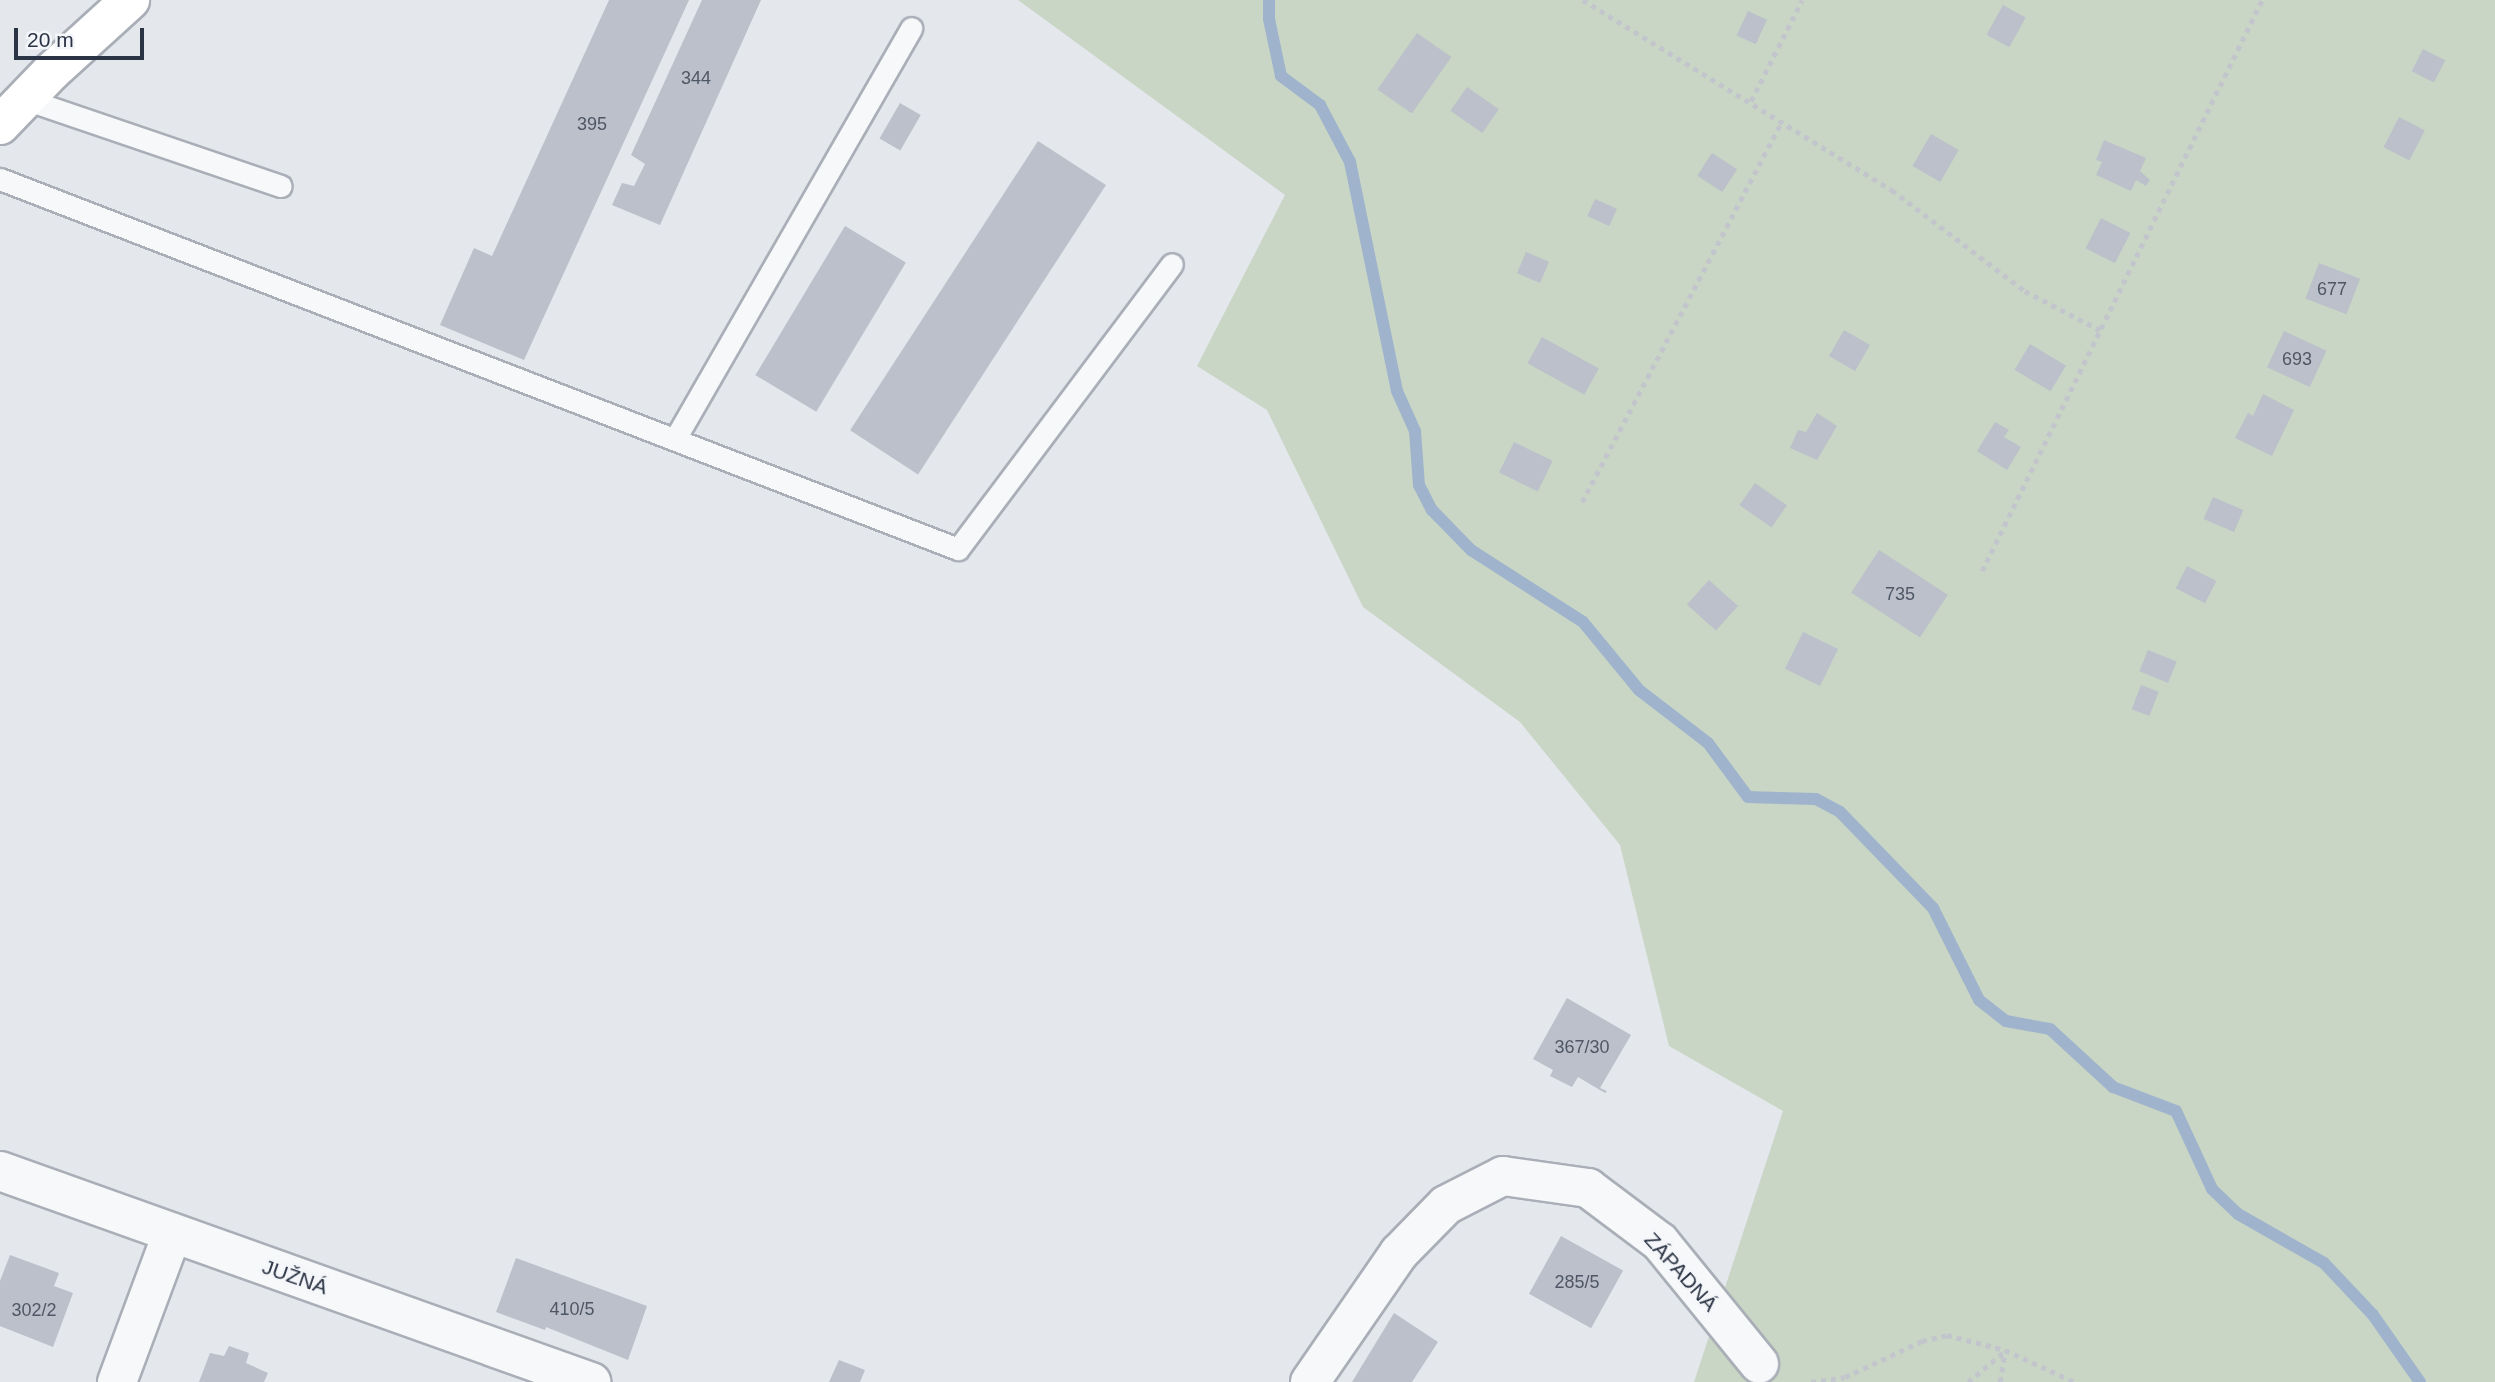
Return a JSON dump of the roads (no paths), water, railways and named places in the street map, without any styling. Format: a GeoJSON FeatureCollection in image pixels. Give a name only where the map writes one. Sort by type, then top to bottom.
{"type":"FeatureCollection","features":[{"type":"Feature","properties":{"kind":"street"},"geometry":{"type":"LineString","coordinates":[[13,112],[130,0]]}},
{"type":"Feature","properties":{"kind":"street","name":"JUŽNÁ"},"geometry":{"type":"LineString","coordinates":[[0,1171],[592,1382]]}},
{"type":"Feature","properties":{"kind":"street","name":"ZÁPADNÁ"},"geometry":{"type":"LineString","coordinates":[[1310,1382],[1399,1253],[1446,1205],[1503,1177],[1588,1188],[1660,1242],[1759,1364]]}},
{"type":"Feature","properties":{"kind":"street"},"geometry":{"type":"LineString","coordinates":[[117,1382],[172,1234]]}},
{"type":"Feature","properties":{"kind":"lane"},"geometry":{"type":"LineString","coordinates":[[675,439],[911,28]]}},
{"type":"Feature","properties":{"kind":"lane"},"geometry":{"type":"LineString","coordinates":[[13,112],[281,186]]}},
{"type":"Feature","properties":{"kind":"lane"},"geometry":{"type":"LineString","coordinates":[[0,179],[958,549],[1172,264]]}},
{"type":"Feature","properties":{"kind":"waterway"},"geometry":{"type":"LineString","coordinates":[[1269,0],[1269,19],[1281,76],[1320,105],[1350,162],[1397,391],[1415,431],[1419,485],[1432,510],[1471,550],[1583,622],[1639,690],[1708,743],[1748,797],[1816,799],[1840,812],[1933,908],[1979,1000],[2006,1021],[2050,1029],[2113,1087],[2176,1111],[2212,1189],[2238,1214],[2324,1263],[2373,1315],[2420,1382]]}}]}
